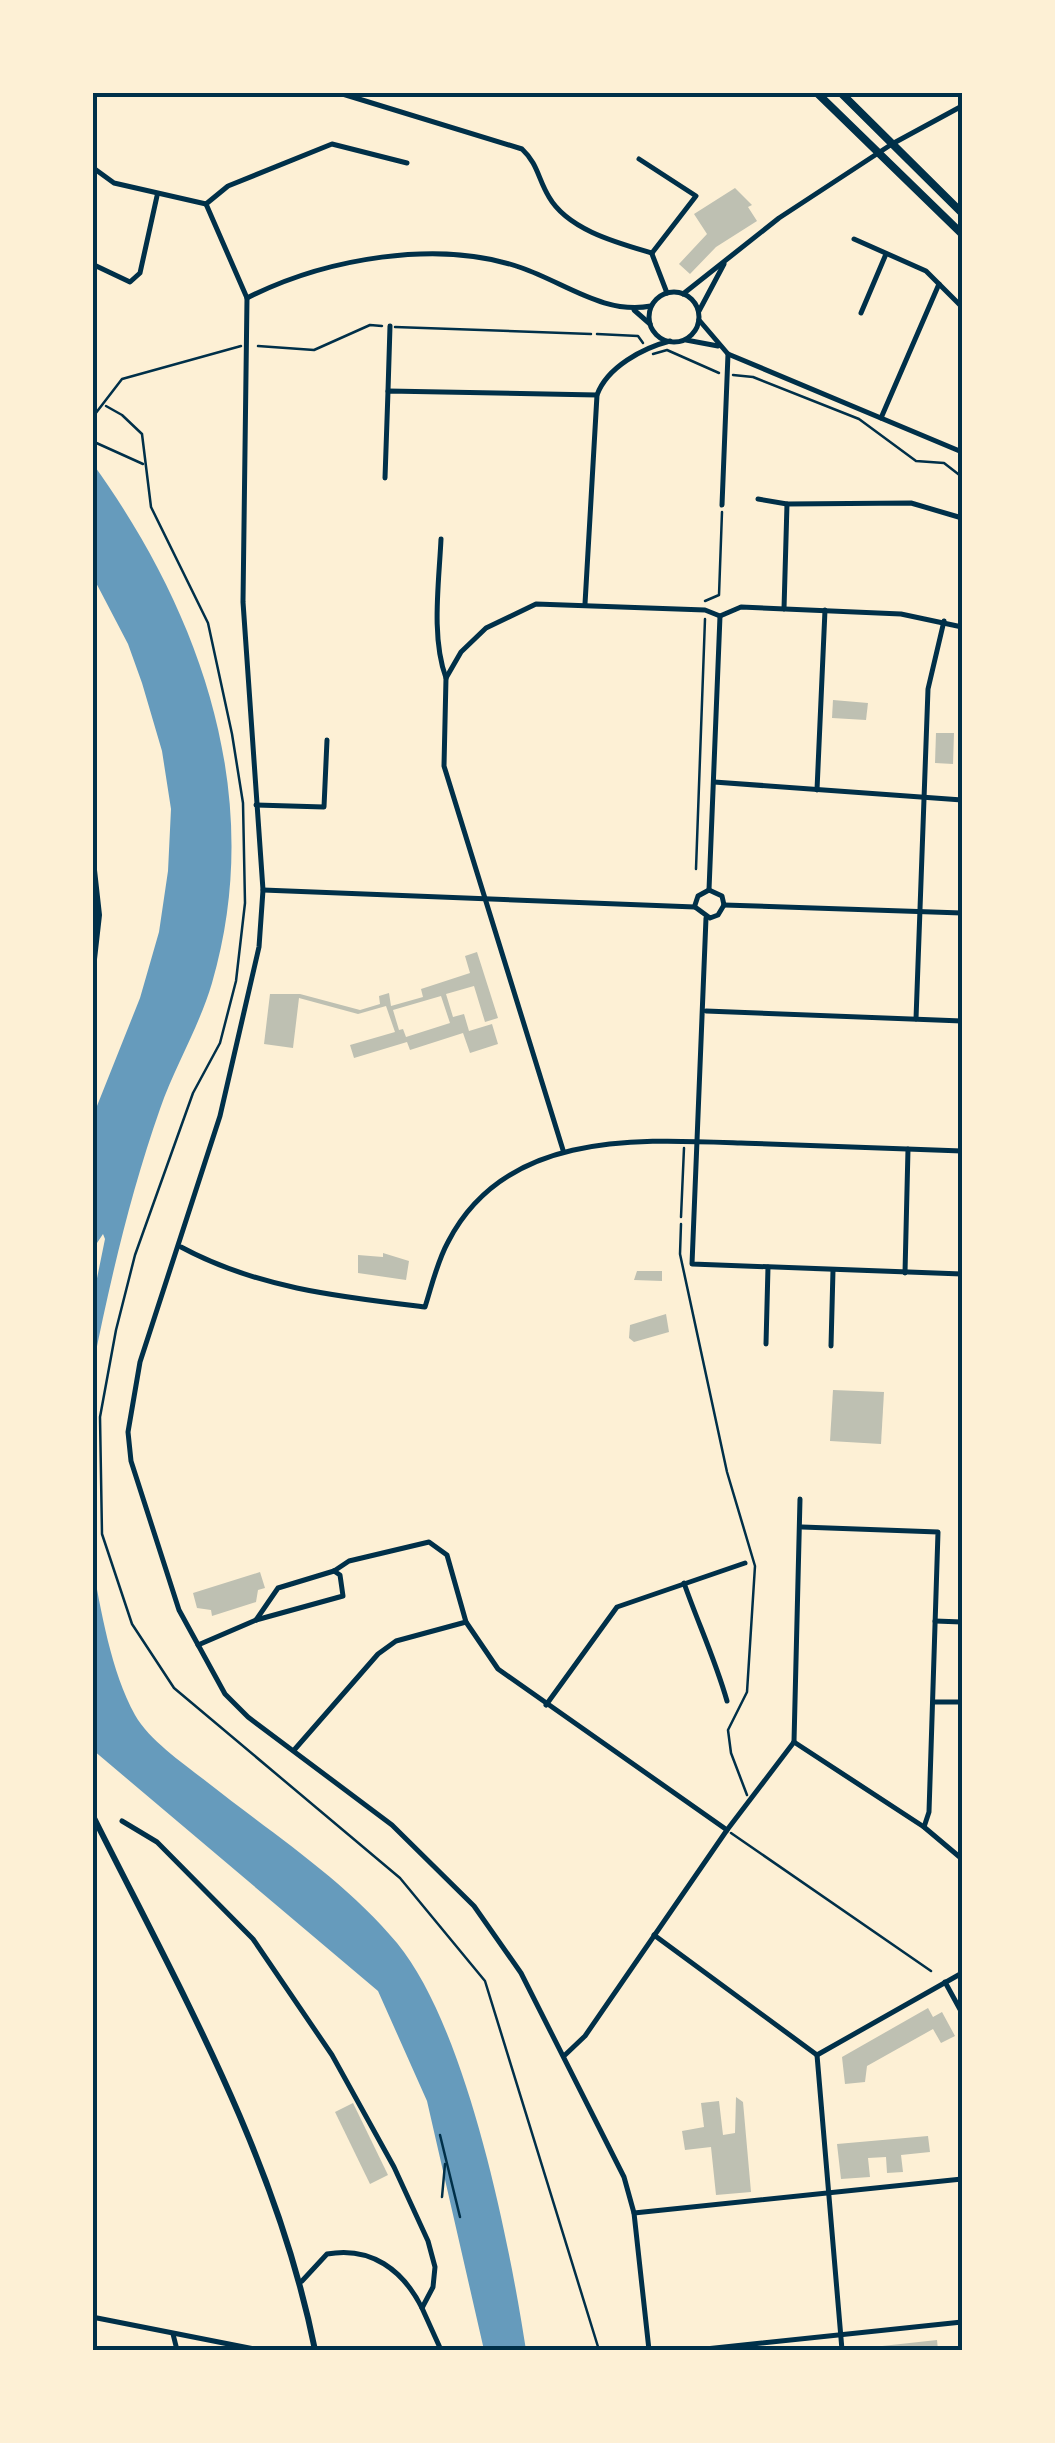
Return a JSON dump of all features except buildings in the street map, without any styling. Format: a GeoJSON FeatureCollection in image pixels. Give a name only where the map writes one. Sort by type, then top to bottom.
{"type":"FeatureCollection","features":[{"type":"Feature","properties":{"kind":"main road"},"geometry":{"type":"LineString","coordinates":[[816,92],[962,234]]}},
{"type":"Feature","properties":{"kind":"main road"},"geometry":{"type":"LineString","coordinates":[[840,92],[962,213]]}},
{"type":"Feature","properties":{"kind":"main road"},"geometry":{"type":"LineString","coordinates":[[92,852],[92,976]]}},
{"type":"Feature","properties":{"kind":"main road"},"geometry":{"type":"LineString","coordinates":[[92,1814],[237,2106],[302,2282],[315,2350]]}},
{"type":"Feature","properties":{"kind":"street"},"geometry":{"type":"LineString","coordinates":[[336,92],[522,149],[535,160],[549,197],[563,213],[606,238],[652,253]]}},
{"type":"Feature","properties":{"kind":"street"},"geometry":{"type":"LineString","coordinates":[[247,298],[324,266],[424,256],[508,264],[607,305],[634,310],[651,306],[667,293],[683,294],[816,194],[892,144],[962,106]]}},
{"type":"Feature","properties":{"kind":"street"},"geometry":{"type":"LineString","coordinates":[[92,166],[114,183],[157,196],[206,204],[228,186],[332,144],[408,163]]}},
{"type":"Feature","properties":{"kind":"street"},"geometry":{"type":"LineString","coordinates":[[639,159],[696,196],[652,253]]}},
{"type":"Feature","properties":{"kind":"street"},"geometry":{"type":"LineString","coordinates":[[92,264],[130,282],[140,273],[157,196]]}},
{"type":"Feature","properties":{"kind":"street"},"geometry":{"type":"LineString","coordinates":[[206,204],[247,298],[243,602],[263,890],[258,946],[220,1116],[181,1246],[140,1362],[128,1432],[132,1461],[180,1610],[234,1704],[392,1824],[453,1881],[521,1973],[624,2178],[634,2212],[650,2350]]}},
{"type":"Feature","properties":{"kind":"street"},"geometry":{"type":"LineString","coordinates":[[854,239],[924,270],[962,307]]}},
{"type":"Feature","properties":{"kind":"street"},"geometry":{"type":"LineString","coordinates":[[652,253],[667,293]]}},
{"type":"Feature","properties":{"kind":"street"},"geometry":{"type":"LineString","coordinates":[[862,314],[886,254]]}},
{"type":"Feature","properties":{"kind":"street"},"geometry":{"type":"LineString","coordinates":[[683,340],[693,333],[703,296],[728,257]]}},
{"type":"Feature","properties":{"kind":"street"},"geometry":{"type":"LineString","coordinates":[[881,418],[939,284]]}},
{"type":"Feature","properties":{"kind":"street"},"geometry":{"type":"LineString","coordinates":[[683,294],[718,346],[728,354],[962,452]]}},
{"type":"Feature","properties":{"kind":"street"},"geometry":{"type":"LineString","coordinates":[[648,348],[651,306]]}},
{"type":"Feature","properties":{"kind":"street"},"geometry":{"type":"LineString","coordinates":[[634,310],[670,341]]}},
{"type":"Feature","properties":{"kind":"street"},"geometry":{"type":"LineString","coordinates":[[385,478],[390,326]]}},
{"type":"Feature","properties":{"kind":"street"},"geometry":{"type":"LineString","coordinates":[[586,604],[597,395],[604,378],[648,348],[670,341],[718,346]]}},
{"type":"Feature","properties":{"kind":"street"},"geometry":{"type":"LineString","coordinates":[[722,505],[728,354]]}},
{"type":"Feature","properties":{"kind":"street"},"geometry":{"type":"LineString","coordinates":[[388,391],[597,395]]}},
{"type":"Feature","properties":{"kind":"street"},"geometry":{"type":"LineString","coordinates":[[758,499],[787,504],[911,503],[962,518]]}},
{"type":"Feature","properties":{"kind":"street"},"geometry":{"type":"LineString","coordinates":[[784,608],[787,504]]}},
{"type":"Feature","properties":{"kind":"street"},"geometry":{"type":"LineString","coordinates":[[441,539],[439,615],[441,664],[446,678],[444,766],[563,1150]]}},
{"type":"Feature","properties":{"kind":"street"},"geometry":{"type":"LineString","coordinates":[[446,678],[461,652],[486,628],[536,604],[705,610],[720,616],[741,607],[825,610],[944,621],[962,627]]}},
{"type":"Feature","properties":{"kind":"street"},"geometry":{"type":"LineString","coordinates":[[817,790],[825,610]]}},
{"type":"Feature","properties":{"kind":"street"},"geometry":{"type":"LineString","coordinates":[[710,890],[720,616]]}},
{"type":"Feature","properties":{"kind":"street"},"geometry":{"type":"LineString","coordinates":[[916,1019],[928,690],[944,621]]}},
{"type":"Feature","properties":{"kind":"street"},"geometry":{"type":"LineString","coordinates":[[256,805],[324,808],[326,740]]}},
{"type":"Feature","properties":{"kind":"street"},"geometry":{"type":"LineString","coordinates":[[714,782],[962,800]]}},
{"type":"Feature","properties":{"kind":"street"},"geometry":{"type":"LineString","coordinates":[[263,890],[695,906],[706,918],[706,1011],[692,1264],[962,1274]]}},
{"type":"Feature","properties":{"kind":"street"},"geometry":{"type":"LineString","coordinates":[[695,906],[698,896],[710,890],[718,892],[724,905]]}},
{"type":"Feature","properties":{"kind":"street"},"geometry":{"type":"LineString","coordinates":[[724,905],[962,913]]}},
{"type":"Feature","properties":{"kind":"street"},"geometry":{"type":"LineString","coordinates":[[706,918],[718,916],[724,905]]}},
{"type":"Feature","properties":{"kind":"street"},"geometry":{"type":"LineString","coordinates":[[706,1011],[962,1022]]}},
{"type":"Feature","properties":{"kind":"street"},"geometry":{"type":"LineString","coordinates":[[181,1246],[212,1263],[317,1294],[425,1307],[447,1243],[467,1214],[512,1175],[563,1150],[607,1141],[698,1141],[962,1151]]}},
{"type":"Feature","properties":{"kind":"street"},"geometry":{"type":"LineString","coordinates":[[904,1273],[908,1149]]}},
{"type":"Feature","properties":{"kind":"street"},"geometry":{"type":"LineString","coordinates":[[766,1344],[768,1267]]}},
{"type":"Feature","properties":{"kind":"street"},"geometry":{"type":"LineString","coordinates":[[831,1346],[832,1270]]}},
{"type":"Feature","properties":{"kind":"street"},"geometry":{"type":"LineString","coordinates":[[565,2056],[585,2036],[727,1830],[794,1742],[800,1500]]}},
{"type":"Feature","properties":{"kind":"street"},"geometry":{"type":"LineString","coordinates":[[802,1527],[938,1532],[929,1812],[924,1827]]}},
{"type":"Feature","properties":{"kind":"street"},"geometry":{"type":"LineString","coordinates":[[256,1620],[278,1588],[334,1571],[349,1560],[424,1542],[447,1555],[466,1622],[498,1669],[727,1830]]}},
{"type":"Feature","properties":{"kind":"street"},"geometry":{"type":"LineString","coordinates":[[546,1705],[617,1607],[746,1563]]}},
{"type":"Feature","properties":{"kind":"street"},"geometry":{"type":"LineString","coordinates":[[197,1645],[256,1620],[343,1596],[340,1575],[334,1571]]}},
{"type":"Feature","properties":{"kind":"street"},"geometry":{"type":"LineString","coordinates":[[684,1582],[700,1630],[710,1640],[727,1700]]}},
{"type":"Feature","properties":{"kind":"street"},"geometry":{"type":"LineString","coordinates":[[936,1621],[962,1622]]}},
{"type":"Feature","properties":{"kind":"street"},"geometry":{"type":"LineString","coordinates":[[296,1749],[378,1654],[396,1641],[466,1622]]}},
{"type":"Feature","properties":{"kind":"street"},"geometry":{"type":"LineString","coordinates":[[933,1702],[962,1702]]}},
{"type":"Feature","properties":{"kind":"street"},"geometry":{"type":"LineString","coordinates":[[794,1742],[924,1827],[962,1859]]}},
{"type":"Feature","properties":{"kind":"street"},"geometry":{"type":"LineString","coordinates":[[122,1821],[157,1842],[253,1939],[280,1972],[332,2054],[394,2167],[428,2241],[434,2277],[422,2308]]}},
{"type":"Feature","properties":{"kind":"street"},"geometry":{"type":"LineString","coordinates":[[654,1934],[817,2055],[842,2350]]}},
{"type":"Feature","properties":{"kind":"street"},"geometry":{"type":"LineString","coordinates":[[817,2055],[962,1972]]}},
{"type":"Feature","properties":{"kind":"street"},"geometry":{"type":"LineString","coordinates":[[945,1982],[962,2013]]}},
{"type":"Feature","properties":{"kind":"street"},"geometry":{"type":"LineString","coordinates":[[634,2212],[962,2179]]}},
{"type":"Feature","properties":{"kind":"street"},"geometry":{"type":"LineString","coordinates":[[302,2282],[327,2254],[358,2254],[382,2261],[401,2274],[442,2350]]}},
{"type":"Feature","properties":{"kind":"street"},"geometry":{"type":"LineString","coordinates":[[92,2317],[260,2350]]}},
{"type":"Feature","properties":{"kind":"street"},"geometry":{"type":"LineString","coordinates":[[696,2350],[962,2322]]}},
{"type":"Feature","properties":{"kind":"street"},"geometry":{"type":"LineString","coordinates":[[173,2334],[176,2350]]}},
{"type":"Feature","properties":{"kind":"path"},"geometry":{"type":"LineString","coordinates":[[258,346],[314,350],[377,326]]}},
{"type":"Feature","properties":{"kind":"path"},"geometry":{"type":"LineString","coordinates":[[390,326],[638,336],[648,348],[668,350],[721,374]]}},
{"type":"Feature","properties":{"kind":"path"},"geometry":{"type":"LineString","coordinates":[[92,418],[106,406],[122,379],[244,346]]}},
{"type":"Feature","properties":{"kind":"path"},"geometry":{"type":"LineString","coordinates":[[732,376],[753,377],[859,419],[910,457],[944,463],[962,477]]}},
{"type":"Feature","properties":{"kind":"path"},"geometry":{"type":"LineString","coordinates":[[106,406],[122,414],[142,434],[144,465],[157,526],[208,622],[243,803],[245,903],[236,981],[220,1043],[193,1093],[150,1208],[116,1330],[100,1417],[102,1534],[132,1624],[174,1688],[400,1878],[485,1981],[599,2350]]}},
{"type":"Feature","properties":{"kind":"path"},"geometry":{"type":"LineString","coordinates":[[92,440],[139,458],[144,465]]}},
{"type":"Feature","properties":{"kind":"path"},"geometry":{"type":"LineString","coordinates":[[705,605],[705,599],[716,600],[718,595],[722,505]]}},
{"type":"Feature","properties":{"kind":"path"},"geometry":{"type":"LineString","coordinates":[[696,869],[705,615]]}},
{"type":"Feature","properties":{"kind":"path"},"geometry":{"type":"LineString","coordinates":[[682,1217],[684,1141]]}},
{"type":"Feature","properties":{"kind":"path"},"geometry":{"type":"LineString","coordinates":[[681,1224],[680,1254],[727,1472],[755,1566],[747,1692],[728,1730],[731,1753],[746,1791]]}},
{"type":"Feature","properties":{"kind":"path"},"geometry":{"type":"LineString","coordinates":[[736,1837],[931,1971]]}},
{"type":"Feature","properties":{"kind":"path"},"geometry":{"type":"LineString","coordinates":[[440,2135],[460,2217]]}},
{"type":"Feature","properties":{"kind":"path"},"geometry":{"type":"LineString","coordinates":[[442,2198],[445,2158]]}},
{"type":"Feature","properties":{"kind":"water"},"geometry":{"type":"Polygon","coordinates":[[[93,464],[132,522],[193,646],[214,711],[227,777],[232,845],[227,914],[212,983],[149,1140],[122,1236],[93,1366],[93,1298],[105,1239],[103,1234],[93,1249],[93,1116],[140,998],[159,932],[168,871],[171,809],[162,751],[142,683],[128,644],[93,577],[93,464]]]}},
{"type":"Feature","properties":{"kind":"water"},"geometry":{"type":"Polygon","coordinates":[[[92,1562],[113,1660],[141,1725],[158,1743],[354,1898],[397,1943],[422,1980],[464,2080],[481,2137],[509,2252],[526,2350],[484,2350],[427,2101],[378,1991],[93,1750],[92,1562]]]}}]}
